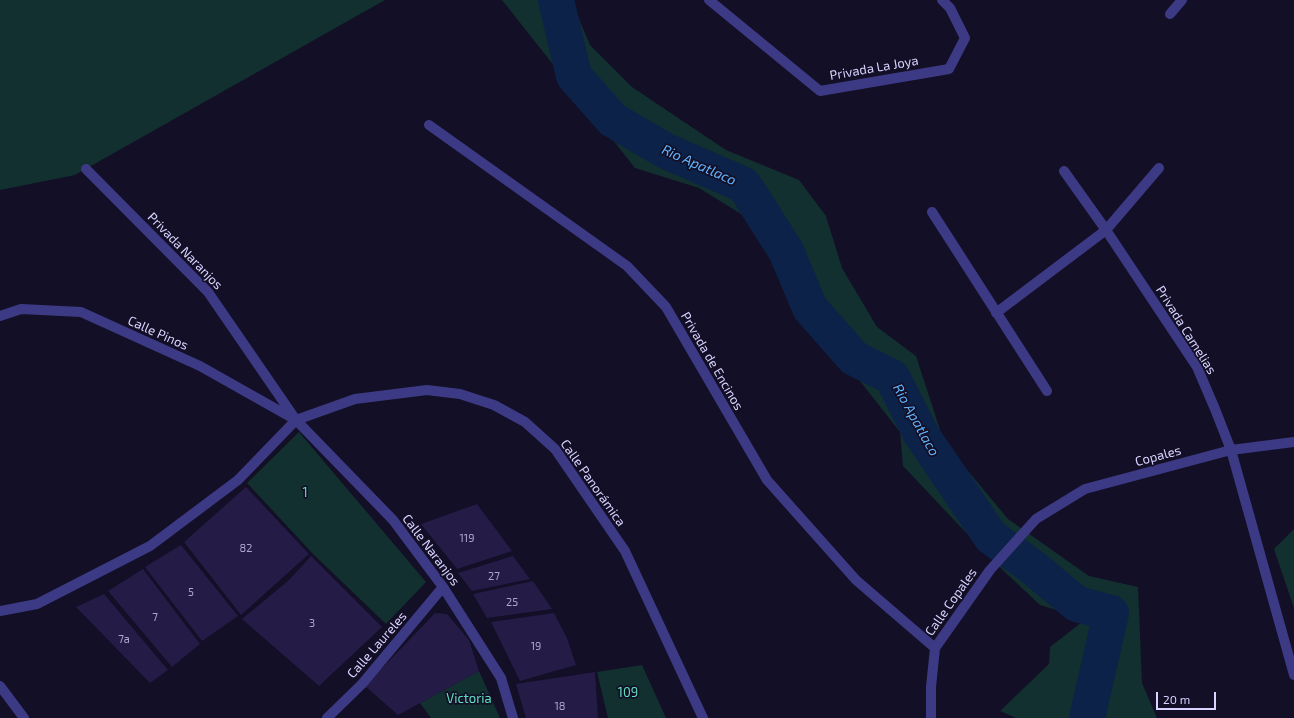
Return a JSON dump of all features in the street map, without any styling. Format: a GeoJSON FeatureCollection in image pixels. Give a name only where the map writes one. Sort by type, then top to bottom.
{"type":"FeatureCollection","features":[{"type":"Feature","properties":{"kind":"street","name":"Privada La Joya"},"geometry":{"type":"LineString","coordinates":[[709,0],[820,91],[949,69],[965,38],[950,8],[942,0]]}},
{"type":"Feature","properties":{"kind":"street"},"geometry":{"type":"LineString","coordinates":[[1170,14],[1182,0]]}},
{"type":"Feature","properties":{"kind":"street","name":"Privada de Encinos"},"geometry":{"type":"LineString","coordinates":[[430,125],[627,266],[666,307],[767,480],[856,580],[935,648]]}},
{"type":"Feature","properties":{"kind":"street","name":"Privada Naranjos"},"geometry":{"type":"LineString","coordinates":[[86,168],[208,292],[296,420]]}},
{"type":"Feature","properties":{"kind":"street"},"geometry":{"type":"LineString","coordinates":[[996,313],[1106,230],[1159,168]]}},
{"type":"Feature","properties":{"kind":"street","name":"Privada Camelias"},"geometry":{"type":"LineString","coordinates":[[1064,170],[1106,230],[1196,367],[1215,409],[1230,450],[1294,675]]}},
{"type":"Feature","properties":{"kind":"street"},"geometry":{"type":"LineString","coordinates":[[932,212],[1047,391]]}},
{"type":"Feature","properties":{"kind":"street","name":"Calle Pinos"},"geometry":{"type":"LineString","coordinates":[[0,316],[21,309],[81,312],[200,366],[296,420]]}},
{"type":"Feature","properties":{"kind":"street","name":"Calle Panorámica"},"geometry":{"type":"LineString","coordinates":[[296,420],[355,399],[427,390],[460,394],[494,404],[525,422],[554,449],[625,551],[703,718]]}},
{"type":"Feature","properties":{"kind":"street"},"geometry":{"type":"LineString","coordinates":[[0,612],[37,604],[150,546],[238,480],[296,420]]}},
{"type":"Feature","properties":{"kind":"street","name":"Calle Naranjos"},"geometry":{"type":"LineString","coordinates":[[296,420],[393,520],[444,587],[501,678],[514,718]]}},
{"type":"Feature","properties":{"kind":"street","name":"Copales"},"geometry":{"type":"LineString","coordinates":[[1036,519],[1085,490],[1230,450],[1294,442]]}},
{"type":"Feature","properties":{"kind":"street","name":"Calle Copales"},"geometry":{"type":"LineString","coordinates":[[931,718],[931,687],[935,648],[990,570],[1036,519]]}},
{"type":"Feature","properties":{"kind":"street","name":"Calle Laureles"},"geometry":{"type":"LineString","coordinates":[[327,718],[362,684],[444,587]]}},
{"type":"Feature","properties":{"kind":"street"},"geometry":{"type":"LineString","coordinates":[[0,686],[24,718]]}},
{"type":"Feature","properties":{"kind":"green space"},"geometry":{"type":"Polygon","coordinates":[[[0,0],[385,0],[75,175],[0,190],[0,0]]]}},
{"type":"Feature","properties":{"kind":"green space"},"geometry":{"type":"Polygon","coordinates":[[[502,0],[571,0],[590,45],[632,87],[726,150],[799,180],[826,216],[842,268],[877,327],[916,356],[944,442],[1008,519],[1089,576],[1138,587],[1142,683],[1157,718],[1016,718],[1000,711],[1049,664],[1050,647],[1086,619],[1040,605],[989,557],[903,466],[900,432],[845,362],[789,286],[749,219],[699,188],[635,168],[502,0]]]}},
{"type":"Feature","properties":{"kind":"green space","name":"1"},"geometry":{"type":"Polygon","coordinates":[[[299,432],[426,582],[386,624],[314,555],[247,483],[299,432]]]}},
{"type":"Feature","properties":{"kind":"green space"},"geometry":{"type":"Polygon","coordinates":[[[1294,529],[1294,608],[1274,549],[1294,529]]]}},
{"type":"Feature","properties":{"kind":"green space","name":"109"},"geometry":{"type":"Polygon","coordinates":[[[642,665],[666,718],[608,718],[597,672],[642,665]]]}},
{"type":"Feature","properties":{"kind":"green space","name":"Victoria"},"geometry":{"type":"Polygon","coordinates":[[[479,671],[500,718],[431,718],[420,703],[479,671]]]}},
{"type":"Feature","properties":{"kind":"building"},"geometry":{"type":"Polygon","coordinates":[[[246,487],[309,554],[241,615],[184,542],[246,487]]]}},
{"type":"Feature","properties":{"kind":"building"},"geometry":{"type":"Polygon","coordinates":[[[477,504],[512,551],[457,569],[421,524],[477,504]]]}},
{"type":"Feature","properties":{"kind":"building"},"geometry":{"type":"Polygon","coordinates":[[[181,545],[238,616],[202,641],[145,567],[181,545]]]}},
{"type":"Feature","properties":{"kind":"building"},"geometry":{"type":"Polygon","coordinates":[[[311,556],[382,627],[319,686],[242,619],[289,580],[311,556]]]}},
{"type":"Feature","properties":{"kind":"building"},"geometry":{"type":"Polygon","coordinates":[[[513,556],[530,579],[472,591],[458,573],[513,556]]]}},
{"type":"Feature","properties":{"kind":"building"},"geometry":{"type":"Polygon","coordinates":[[[143,569],[200,644],[172,667],[108,591],[143,569]]]}},
{"type":"Feature","properties":{"kind":"building"},"geometry":{"type":"Polygon","coordinates":[[[533,581],[552,609],[487,618],[473,594],[533,581]]]}},
{"type":"Feature","properties":{"kind":"building"},"geometry":{"type":"Polygon","coordinates":[[[104,594],[168,670],[150,683],[76,607],[104,594]]]}},
{"type":"Feature","properties":{"kind":"building","name":"Victoria"},"geometry":{"type":"Polygon","coordinates":[[[435,613],[447,614],[469,640],[479,671],[398,715],[365,686],[435,613]]]}},
{"type":"Feature","properties":{"kind":"building"},"geometry":{"type":"Polygon","coordinates":[[[554,613],[567,638],[576,665],[520,681],[491,622],[554,613]]]}},
{"type":"Feature","properties":{"kind":"building"},"geometry":{"type":"Polygon","coordinates":[[[595,672],[598,718],[526,718],[516,684],[595,672]]]}},
{"type":"Feature","properties":{"kind":"waterway","name":"Rio Apatlaco"},"geometry":{"type":"LineString","coordinates":[[556,0],[574,76],[613,120],[666,151],[744,185],[786,251],[810,308],[854,358],[892,377],[921,434],[991,537],[1031,566],[1077,604],[1111,613],[1087,718]]}}]}
